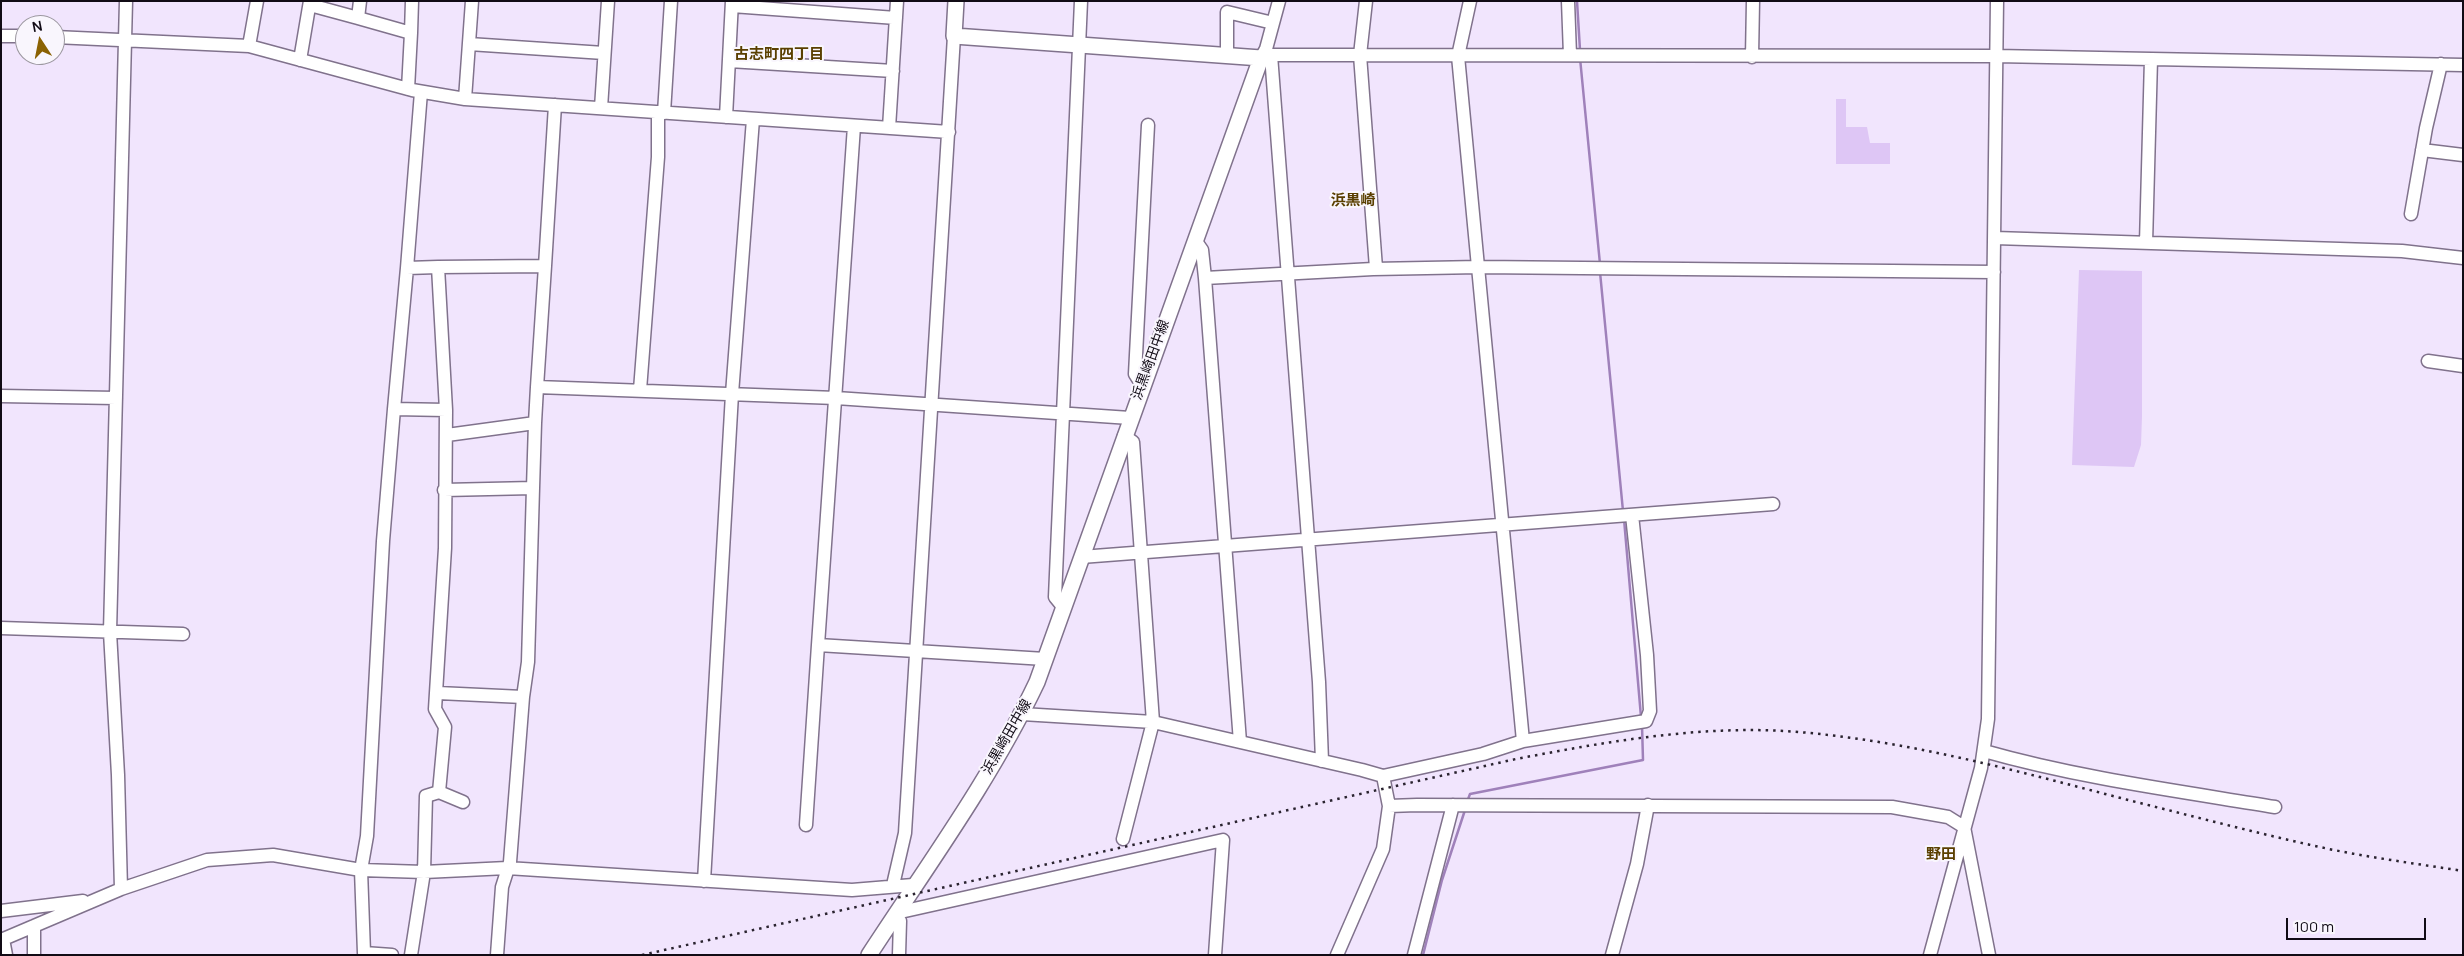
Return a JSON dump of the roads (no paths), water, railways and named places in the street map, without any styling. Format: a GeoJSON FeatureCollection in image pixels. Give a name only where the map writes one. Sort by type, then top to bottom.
{"type":"FeatureCollection","features":[{"type":"Feature","properties":{"kind":"main road"},"geometry":{"type":"LineString","coordinates":[[956,1],[954,36],[1227,56],[1266,57]]}},
{"type":"Feature","properties":{"kind":"main road","name":"浜黒崎田中線"},"geometry":{"type":"LineString","coordinates":[[869,955],[914,885],[940,849],[1022,714],[1064,608],[1142,384],[1195,240],[1266,57]]}},
{"type":"Feature","properties":{"kind":"street"},"geometry":{"type":"LineString","coordinates":[[121,889],[118,775],[110,632],[126,1]]}},
{"type":"Feature","properties":{"kind":"street"},"geometry":{"type":"LineString","coordinates":[[249,46],[257,1]]}},
{"type":"Feature","properties":{"kind":"street"},"geometry":{"type":"LineString","coordinates":[[358,18],[360,1]]}},
{"type":"Feature","properties":{"kind":"street"},"geometry":{"type":"LineString","coordinates":[[408,89],[412,1]]}},
{"type":"Feature","properties":{"kind":"street"},"geometry":{"type":"LineString","coordinates":[[465,99],[472,1]]}},
{"type":"Feature","properties":{"kind":"street"},"geometry":{"type":"LineString","coordinates":[[601,108],[608,1]]}},
{"type":"Feature","properties":{"kind":"street"},"geometry":{"type":"LineString","coordinates":[[640,390],[661,113],[672,1]]}},
{"type":"Feature","properties":{"kind":"street"},"geometry":{"type":"LineString","coordinates":[[889,128],[897,1]]}},
{"type":"Feature","properties":{"kind":"street"},"geometry":{"type":"LineString","coordinates":[[1064,608],[1055,597],[1081,1]]}},
{"type":"Feature","properties":{"kind":"street"},"geometry":{"type":"LineString","coordinates":[[1279,1],[1266,57],[1287,274],[1319,682],[1322,760]]}},
{"type":"Feature","properties":{"kind":"street"},"geometry":{"type":"LineString","coordinates":[[1366,1],[1360,55],[1376,268]]}},
{"type":"Feature","properties":{"kind":"street"},"geometry":{"type":"LineString","coordinates":[[1470,1],[1458,56],[1504,525],[1522,742]]}},
{"type":"Feature","properties":{"kind":"street"},"geometry":{"type":"LineString","coordinates":[[1568,1],[1570,55]]}},
{"type":"Feature","properties":{"kind":"street"},"geometry":{"type":"LineString","coordinates":[[1752,57],[1753,1]]}},
{"type":"Feature","properties":{"kind":"street"},"geometry":{"type":"LineString","coordinates":[[1930,955],[1984,751],[1988,719],[1997,1]]}},
{"type":"Feature","properties":{"kind":"street"},"geometry":{"type":"LineString","coordinates":[[300,60],[310,3],[410,33]]}},
{"type":"Feature","properties":{"kind":"street"},"geometry":{"type":"LineString","coordinates":[[726,117],[732,4],[896,18]]}},
{"type":"Feature","properties":{"kind":"street"},"geometry":{"type":"LineString","coordinates":[[1227,56],[1227,12],[1273,23]]}},
{"type":"Feature","properties":{"kind":"street"},"geometry":{"type":"LineString","coordinates":[[1,36],[15,36]]}},
{"type":"Feature","properties":{"kind":"street"},"geometry":{"type":"LineString","coordinates":[[893,885],[905,832],[954,36]]}},
{"type":"Feature","properties":{"kind":"street"},"geometry":{"type":"LineString","coordinates":[[65,38],[249,46],[408,89],[465,99],[949,132]]}},
{"type":"Feature","properties":{"kind":"street"},"geometry":{"type":"LineString","coordinates":[[469,44],[604,53]]}},
{"type":"Feature","properties":{"kind":"street"},"geometry":{"type":"LineString","coordinates":[[1266,57],[1360,55],[1996,56],[2463,65]]}},
{"type":"Feature","properties":{"kind":"street"},"geometry":{"type":"LineString","coordinates":[[2146,244],[2151,59]]}},
{"type":"Feature","properties":{"kind":"street"},"geometry":{"type":"LineString","coordinates":[[729,61],[893,72]]}},
{"type":"Feature","properties":{"kind":"street"},"geometry":{"type":"LineString","coordinates":[[2411,214],[2422,150],[2441,64]]}},
{"type":"Feature","properties":{"kind":"street"},"geometry":{"type":"LineString","coordinates":[[392,955],[364,953],[360,870],[367,836],[383,550],[421,92]]}},
{"type":"Feature","properties":{"kind":"street"},"geometry":{"type":"LineString","coordinates":[[497,955],[502,887],[510,862],[528,662],[535,423],[556,105]]}},
{"type":"Feature","properties":{"kind":"street"},"geometry":{"type":"LineString","coordinates":[[704,880],[732,394],[753,119]]}},
{"type":"Feature","properties":{"kind":"street"},"geometry":{"type":"LineString","coordinates":[[1142,384],[1135,374],[1148,124]]}},
{"type":"Feature","properties":{"kind":"street"},"geometry":{"type":"LineString","coordinates":[[806,825],[854,126]]}},
{"type":"Feature","properties":{"kind":"street"},"geometry":{"type":"LineString","coordinates":[[2422,150],[2463,155]]}},
{"type":"Feature","properties":{"kind":"street"},"geometry":{"type":"LineString","coordinates":[[1994,238],[2402,251],[2463,258]]}},
{"type":"Feature","properties":{"kind":"street"},"geometry":{"type":"LineString","coordinates":[[1195,240],[1202,250],[1205,278],[1240,742]]}},
{"type":"Feature","properties":{"kind":"street"},"geometry":{"type":"LineString","coordinates":[[407,268],[545,266]]}},
{"type":"Feature","properties":{"kind":"street"},"geometry":{"type":"LineString","coordinates":[[438,267],[447,435],[444,490],[445,548],[439,627],[438,693],[435,709],[445,727],[439,792]]}},
{"type":"Feature","properties":{"kind":"street"},"geometry":{"type":"LineString","coordinates":[[1205,278],[1376,268],[1479,267],[1994,272]]}},
{"type":"Feature","properties":{"kind":"street"},"geometry":{"type":"LineString","coordinates":[[2428,361],[2463,366]]}},
{"type":"Feature","properties":{"kind":"street"},"geometry":{"type":"LineString","coordinates":[[537,387],[836,398],[1130,418]]}},
{"type":"Feature","properties":{"kind":"street"},"geometry":{"type":"LineString","coordinates":[[1,396],[116,398]]}},
{"type":"Feature","properties":{"kind":"street"},"geometry":{"type":"LineString","coordinates":[[394,409],[446,410]]}},
{"type":"Feature","properties":{"kind":"street"},"geometry":{"type":"LineString","coordinates":[[447,435],[535,423]]}},
{"type":"Feature","properties":{"kind":"street"},"geometry":{"type":"LineString","coordinates":[[1123,839],[1154,722],[1133,442],[1124,436]]}},
{"type":"Feature","properties":{"kind":"street"},"geometry":{"type":"LineString","coordinates":[[444,490],[533,488]]}},
{"type":"Feature","properties":{"kind":"street"},"geometry":{"type":"LineString","coordinates":[[1081,557],[1773,504]]}},
{"type":"Feature","properties":{"kind":"street"},"geometry":{"type":"LineString","coordinates":[[1022,714],[1154,722],[1322,760],[1383,776],[1483,754],[1522,742],[1646,721],[1650,711],[1647,655],[1632,515]]}},
{"type":"Feature","properties":{"kind":"street"},"geometry":{"type":"LineString","coordinates":[[1,628],[183,634]]}},
{"type":"Feature","properties":{"kind":"street"},"geometry":{"type":"LineString","coordinates":[[818,645],[1045,659]]}},
{"type":"Feature","properties":{"kind":"street"},"geometry":{"type":"LineString","coordinates":[[438,693],[524,697]]}},
{"type":"Feature","properties":{"kind":"street"},"geometry":{"type":"LineString","coordinates":[[1984,751],[2019,761],[2112,780],[2275,807]]}},
{"type":"Feature","properties":{"kind":"street"},"geometry":{"type":"LineString","coordinates":[[1337,955],[1383,849],[1389,806],[1383,776]]}},
{"type":"Feature","properties":{"kind":"street"},"geometry":{"type":"LineString","coordinates":[[411,955],[424,872],[426,796],[439,792],[463,802]]}},
{"type":"Feature","properties":{"kind":"street"},"geometry":{"type":"LineString","coordinates":[[1414,955],[1453,805]]}},
{"type":"Feature","properties":{"kind":"street"},"geometry":{"type":"LineString","coordinates":[[1389,806],[1648,805],[1892,807],[1948,817],[1964,827],[1989,955]]}},
{"type":"Feature","properties":{"kind":"street"},"geometry":{"type":"LineString","coordinates":[[1612,955],[1637,864],[1648,805]]}},
{"type":"Feature","properties":{"kind":"street"},"geometry":{"type":"LineString","coordinates":[[900,955],[900,921],[896,913],[1224,840],[1215,955]]}},
{"type":"Feature","properties":{"kind":"street"},"geometry":{"type":"LineString","coordinates":[[6,955],[2,939],[121,889],[207,860],[273,855],[360,870],[424,872],[507,868],[852,890],[893,885],[914,885]]}},
{"type":"Feature","properties":{"kind":"street"},"geometry":{"type":"LineString","coordinates":[[1,911],[95,900]]}},
{"type":"Feature","properties":{"kind":"street"},"geometry":{"type":"LineString","coordinates":[[34,926],[34,955]]}},
{"type":"Feature","properties":{"kind":"waterway"},"geometry":{"type":"LineString","coordinates":[[1577,1],[1580,50]]}},
{"type":"Feature","properties":{"kind":"waterway"},"geometry":{"type":"LineString","coordinates":[[1580,58],[1600,264]]}},
{"type":"Feature","properties":{"kind":"waterway"},"geometry":{"type":"LineString","coordinates":[[1600,272],[1623,511]]}},
{"type":"Feature","properties":{"kind":"waterway"},"geometry":{"type":"LineString","coordinates":[[1624,519],[1641,717]]}},
{"type":"Feature","properties":{"kind":"waterway"},"geometry":{"type":"LineString","coordinates":[[1467,802],[1470,794],[1643,760],[1642,725]]}},
{"type":"Feature","properties":{"kind":"waterway"},"geometry":{"type":"LineString","coordinates":[[1423,955],[1442,880],[1465,810]]}},
{"type":"Feature","properties":{"kind":"railway"},"geometry":{"type":"LineString","coordinates":[[642,955],[1516,759],[1616,741],[1717,731],[1785,731],[1830,735],[1918,749],[2006,768],[2305,844],[2463,871]]}},
{"type":"Feature","properties":{"kind":"district","name":"古志町四丁目"},"geometry":{"type":"Point","coordinates":[779,55]}},
{"type":"Feature","properties":{"kind":"district","name":"浜黒崎"},"geometry":{"type":"Point","coordinates":[1353,201]}},
{"type":"Feature","properties":{"kind":"district","name":"野田"},"geometry":{"type":"Point","coordinates":[1941,855]}}]}
